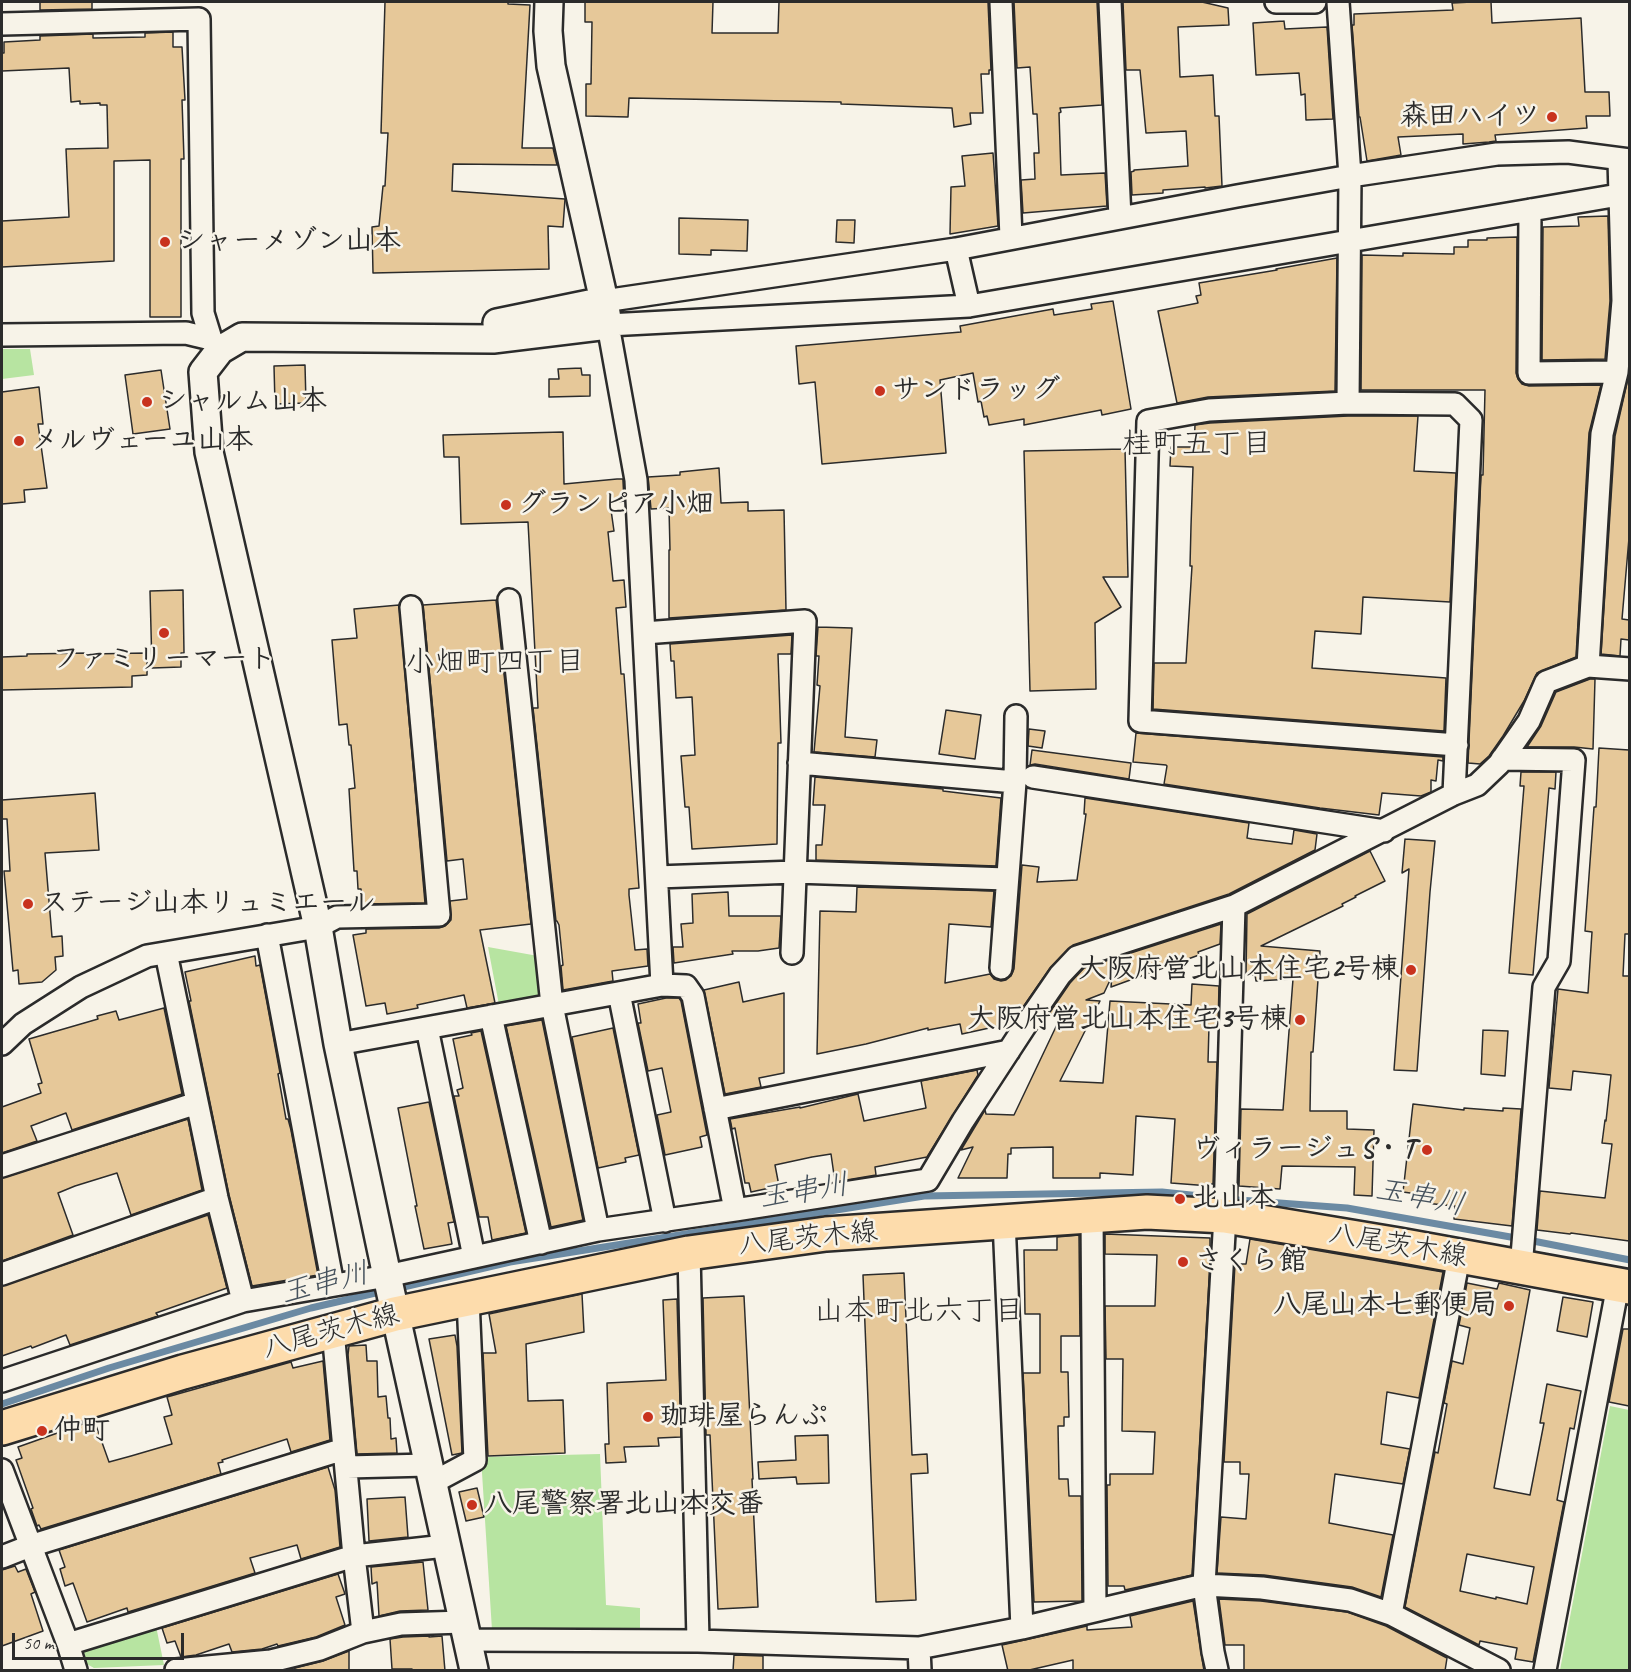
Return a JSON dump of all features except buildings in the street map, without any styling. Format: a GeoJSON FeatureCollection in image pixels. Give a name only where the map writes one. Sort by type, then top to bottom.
{"type":"FeatureCollection","features":[{"type":"Feature","properties":{"kind":"main road","name":"八尾茨木線"},"geometry":{"type":"LineString","coordinates":[[2,1428],[183,1372],[333,1331],[394,1310],[468,1299],[689,1253],[826,1234],[1147,1212],[1225,1215],[1459,1257],[1522,1248],[1624,1286]]}},
{"type":"Feature","properties":{"kind":"street"},"geometry":{"type":"LineString","coordinates":[[549,2],[550,66],[606,313],[636,480],[663,985]]}},
{"type":"Feature","properties":{"kind":"street"},"geometry":{"type":"LineString","coordinates":[[1001,2],[1011,237]]}},
{"type":"Feature","properties":{"kind":"street"},"geometry":{"type":"LineString","coordinates":[[1110,2],[1120,218]]}},
{"type":"Feature","properties":{"kind":"street"},"geometry":{"type":"LineString","coordinates":[[1276,2],[1316,2]]}},
{"type":"Feature","properties":{"kind":"street"},"geometry":{"type":"LineString","coordinates":[[1338,2],[1350,176],[1348,403]]}},
{"type":"Feature","properties":{"kind":"street"},"geometry":{"type":"LineString","coordinates":[[2,24],[199,19],[202,313],[216,345],[203,372],[209,452],[318,927],[338,1044],[474,1671]]}},
{"type":"Feature","properties":{"kind":"street"},"geometry":{"type":"LineString","coordinates":[[2,335],[186,333],[216,345],[242,337],[422,338],[606,313],[1350,176],[1497,154],[1568,152],[1624,160],[1623,301],[1617,372],[1602,434],[1588,666]]}},
{"type":"Feature","properties":{"kind":"street"},"geometry":{"type":"LineString","coordinates":[[606,313],[969,306],[1625,194]]}},
{"type":"Feature","properties":{"kind":"street"},"geometry":{"type":"LineString","coordinates":[[1530,210],[1530,373],[1617,372]]}},
{"type":"Feature","properties":{"kind":"street"},"geometry":{"type":"LineString","coordinates":[[956,249],[969,306]]}},
{"type":"Feature","properties":{"kind":"street"},"geometry":{"type":"LineString","coordinates":[[1454,794],[1471,420],[1455,404],[1348,403],[1209,410],[1148,421],[1140,721],[1456,745]]}},
{"type":"Feature","properties":{"kind":"street"},"geometry":{"type":"LineString","coordinates":[[509,600],[552,1005],[598,1230]]}},
{"type":"Feature","properties":{"kind":"street"},"geometry":{"type":"LineString","coordinates":[[2,1044],[23,1024],[81,987],[147,956],[318,927],[337,917],[439,915],[411,607]]}},
{"type":"Feature","properties":{"kind":"street"},"geometry":{"type":"LineString","coordinates":[[644,633],[805,621],[792,952]]}},
{"type":"Feature","properties":{"kind":"street"},"geometry":{"type":"LineString","coordinates":[[2,1381],[243,1301],[387,1277],[598,1230],[928,1180],[1009,1051],[1060,975],[1077,957],[1234,906],[1454,794],[1477,785],[1502,759],[1529,722],[1546,682],[1588,666],[1629,669]]}},
{"type":"Feature","properties":{"kind":"street"},"geometry":{"type":"LineString","coordinates":[[1001,968],[1007,879],[1024,780],[1016,716]]}},
{"type":"Feature","properties":{"kind":"street"},"geometry":{"type":"LineString","coordinates":[[1502,759],[1574,760],[1559,961],[1544,987],[1522,1248]]}},
{"type":"Feature","properties":{"kind":"street"},"geometry":{"type":"LineString","coordinates":[[800,763],[1024,780],[1384,831]]}},
{"type":"Feature","properties":{"kind":"street"},"geometry":{"type":"LineString","coordinates":[[657,877],[795,872],[1007,879]]}},
{"type":"Feature","properties":{"kind":"street"},"geometry":{"type":"LineString","coordinates":[[1217,1671],[1204,1585],[1225,1215],[1234,906]]}},
{"type":"Feature","properties":{"kind":"street"},"geometry":{"type":"LineString","coordinates":[[267,935],[333,1285]]}},
{"type":"Feature","properties":{"kind":"street"},"geometry":{"type":"LineString","coordinates":[[166,953],[217,1198],[243,1301]]}},
{"type":"Feature","properties":{"kind":"street"},"geometry":{"type":"LineString","coordinates":[[338,1044],[663,985],[686,986],[693,996],[735,1210]]}},
{"type":"Feature","properties":{"kind":"street"},"geometry":{"type":"LineString","coordinates":[[619,993],[665,1221]]}},
{"type":"Feature","properties":{"kind":"street"},"geometry":{"type":"LineString","coordinates":[[491,1016],[541,1243]]}},
{"type":"Feature","properties":{"kind":"street"},"geometry":{"type":"LineString","coordinates":[[427,1028],[474,1257]]}},
{"type":"Feature","properties":{"kind":"street"},"geometry":{"type":"LineString","coordinates":[[715,1109],[1009,1051]]}},
{"type":"Feature","properties":{"kind":"street"},"geometry":{"type":"LineString","coordinates":[[2,1166],[197,1103]]}},
{"type":"Feature","properties":{"kind":"street"},"geometry":{"type":"LineString","coordinates":[[2,1274],[217,1198]]}},
{"type":"Feature","properties":{"kind":"street"},"geometry":{"type":"LineString","coordinates":[[1092,1215],[1095,1610]]}},
{"type":"Feature","properties":{"kind":"street"},"geometry":{"type":"LineString","coordinates":[[1004,1221],[1022,1628]]}},
{"type":"Feature","properties":{"kind":"street"},"geometry":{"type":"LineString","coordinates":[[689,1253],[698,1641]]}},
{"type":"Feature","properties":{"kind":"street"},"geometry":{"type":"LineString","coordinates":[[1392,1614],[1459,1257]]}},
{"type":"Feature","properties":{"kind":"street"},"geometry":{"type":"LineString","coordinates":[[1545,1671],[1624,1286]]}},
{"type":"Feature","properties":{"kind":"street"},"geometry":{"type":"LineString","coordinates":[[2,1557],[30,1546],[346,1458],[430,1474],[475,1460],[468,1299]]}},
{"type":"Feature","properties":{"kind":"street"},"geometry":{"type":"LineString","coordinates":[[333,1331],[363,1632]]}},
{"type":"Feature","properties":{"kind":"street"},"geometry":{"type":"LineString","coordinates":[[2,1470],[68,1644],[76,1671]]}},
{"type":"Feature","properties":{"kind":"street"},"geometry":{"type":"LineString","coordinates":[[68,1644],[354,1556],[446,1546]]}},
{"type":"Feature","properties":{"kind":"street"},"geometry":{"type":"LineString","coordinates":[[176,1671],[271,1661],[320,1649],[363,1632],[401,1624],[465,1631],[918,1648],[1022,1628],[1204,1585],[1263,1588],[1350,1600],[1392,1614],[1500,1671]]}},
{"type":"Feature","properties":{"kind":"street"},"geometry":{"type":"LineString","coordinates":[[918,1648],[920,1671]]}},
{"type":"Feature","properties":{"kind":"green space"},"geometry":{"type":"Polygon","coordinates":[[[2,349],[30,349],[34,375],[2,379],[2,349]]]}},
{"type":"Feature","properties":{"kind":"green space"},"geometry":{"type":"Polygon","coordinates":[[[488,947],[538,956],[543,997],[499,1005],[488,947]]]}},
{"type":"Feature","properties":{"kind":"green space"},"geometry":{"type":"Polygon","coordinates":[[[1610,1406],[1629,1410],[1629,1670],[1560,1670],[1610,1406]]]}},
{"type":"Feature","properties":{"kind":"green space"},"geometry":{"type":"Polygon","coordinates":[[[600,1454],[606,1605],[640,1608],[640,1629],[492,1630],[481,1457],[600,1454]]]}},
{"type":"Feature","properties":{"kind":"green space"},"geometry":{"type":"Polygon","coordinates":[[[156,1626],[164,1665],[94,1668],[85,1663],[82,1657],[85,1648],[156,1626]]]}},
{"type":"Feature","properties":{"kind":"waterway","name":"玉串川"},"geometry":{"type":"LineString","coordinates":[[395,1289],[510,1262],[924,1196],[1162,1192],[1347,1208],[1630,1260]]}},
{"type":"Feature","properties":{"kind":"waterway","name":"玉串川"},"geometry":{"type":"LineString","coordinates":[[2,1404],[109,1368],[311,1308],[384,1291]]}},
{"type":"Feature","properties":{"kind":"place","name":"森田ハイツ"},"geometry":{"type":"Point","coordinates":[1552,117]}},
{"type":"Feature","properties":{"kind":"place","name":"シャーメゾン山本"},"geometry":{"type":"Point","coordinates":[165,242]}},
{"type":"Feature","properties":{"kind":"place","name":"サンドラッグ"},"geometry":{"type":"Point","coordinates":[880,391]}},
{"type":"Feature","properties":{"kind":"place","name":"シャルム山本"},"geometry":{"type":"Point","coordinates":[147,402]}},
{"type":"Feature","properties":{"kind":"place","name":"メルヴェーユ山本"},"geometry":{"type":"Point","coordinates":[19,441]}},
{"type":"Feature","properties":{"kind":"place","name":"グランピア小畑"},"geometry":{"type":"Point","coordinates":[506,505]}},
{"type":"Feature","properties":{"kind":"place","name":"ファミリーマート"},"geometry":{"type":"Point","coordinates":[164,633]}},
{"type":"Feature","properties":{"kind":"place","name":"ステージ山本リュミエール"},"geometry":{"type":"Point","coordinates":[28,904]}},
{"type":"Feature","properties":{"kind":"place","name":"大阪府営北山本住宅2号棟"},"geometry":{"type":"Point","coordinates":[1411,970]}},
{"type":"Feature","properties":{"kind":"place","name":"大阪府営北山本住宅3号棟"},"geometry":{"type":"Point","coordinates":[1300,1020]}},
{"type":"Feature","properties":{"kind":"place","name":"ヴィラージュS・T"},"geometry":{"type":"Point","coordinates":[1427,1150]}},
{"type":"Feature","properties":{"kind":"place","name":"北山本"},"geometry":{"type":"Point","coordinates":[1180,1199]}},
{"type":"Feature","properties":{"kind":"place","name":"さくら館"},"geometry":{"type":"Point","coordinates":[1183,1262]}},
{"type":"Feature","properties":{"kind":"place","name":"八尾山本七郵便局"},"geometry":{"type":"Point","coordinates":[1509,1306]}},
{"type":"Feature","properties":{"kind":"place","name":"珈琲屋らんぷ"},"geometry":{"type":"Point","coordinates":[648,1417]}},
{"type":"Feature","properties":{"kind":"place","name":"仲町"},"geometry":{"type":"Point","coordinates":[42,1431]}},
{"type":"Feature","properties":{"kind":"place","name":"八尾警察署北山本交番"},"geometry":{"type":"Point","coordinates":[472,1505]}},
{"type":"Feature","properties":{"kind":"district","name":"桂町五丁目"},"geometry":{"type":"Point","coordinates":[1197,445]}},
{"type":"Feature","properties":{"kind":"district","name":"小畑町四丁目"},"geometry":{"type":"Point","coordinates":[495,663]}},
{"type":"Feature","properties":{"kind":"district","name":"山本町北六丁目"},"geometry":{"type":"Point","coordinates":[919,1312]}}]}
